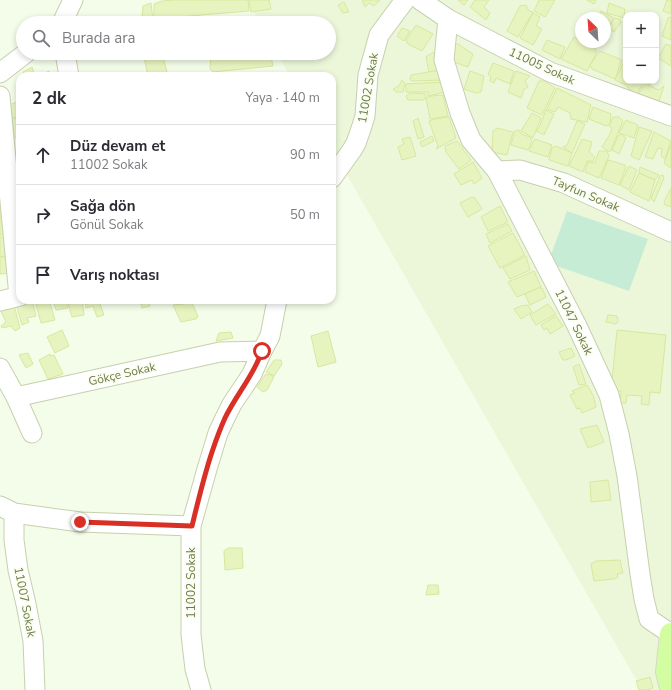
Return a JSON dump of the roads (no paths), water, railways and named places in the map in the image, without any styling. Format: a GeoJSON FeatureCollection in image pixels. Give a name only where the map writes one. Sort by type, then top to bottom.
{"type":"FeatureCollection","features":[{"type":"Feature","properties":{"kind":"main road"},"geometry":{"type":"LineString","coordinates":[[671,634],[667,672],[671,688]]}},
{"type":"Feature","properties":{"kind":"street"},"geometry":{"type":"LineString","coordinates":[[65,16],[73,0]]}},
{"type":"Feature","properties":{"kind":"street","name":"11002 Sokak"},"geometry":{"type":"LineString","coordinates":[[336,172],[352,150],[361,129],[365,116],[368,75],[379,35],[405,0]]}},
{"type":"Feature","properties":{"kind":"street","name":"11005 Sokak"},"geometry":{"type":"LineString","coordinates":[[420,0],[448,19],[550,72],[671,116]]}},
{"type":"Feature","properties":{"kind":"street","name":"11047 Sokak"},"geometry":{"type":"LineString","coordinates":[[448,19],[444,60],[460,113],[471,140],[497,171],[577,326],[609,395],[619,434],[627,476],[640,574],[649,619],[671,634]]}},
{"type":"Feature","properties":{"kind":"street"},"geometry":{"type":"LineString","coordinates":[[0,73],[17,60]]}},
{"type":"Feature","properties":{"kind":"street"},"geometry":{"type":"LineString","coordinates":[[66,60],[68,72]]}},
{"type":"Feature","properties":{"kind":"street"},"geometry":{"type":"LineString","coordinates":[[0,96],[16,256]]}},
{"type":"Feature","properties":{"kind":"street","name":"Tayfun Sokak"},"geometry":{"type":"LineString","coordinates":[[497,171],[520,170],[564,183],[671,232]]}},
{"type":"Feature","properties":{"kind":"street"},"geometry":{"type":"LineString","coordinates":[[0,301],[16,297]]}},
{"type":"Feature","properties":{"kind":"street","name":"11002 Sokak"},"geometry":{"type":"LineString","coordinates":[[201,690],[195,669],[191,635],[192,526],[218,433],[232,404],[252,374],[270,336],[275,304]]}},
{"type":"Feature","properties":{"kind":"street","name":"Gökçe Sokak"},"geometry":{"type":"LineString","coordinates":[[16,398],[220,352],[262,351]]}},
{"type":"Feature","properties":{"kind":"street"},"geometry":{"type":"LineString","coordinates":[[0,368],[32,433]]}},
{"type":"Feature","properties":{"kind":"street"},"geometry":{"type":"LineString","coordinates":[[7,510],[80,522],[192,526]]}},
{"type":"Feature","properties":{"kind":"street","name":"11007 Sokak"},"geometry":{"type":"LineString","coordinates":[[7,510],[33,641],[35,690]]}}]}
